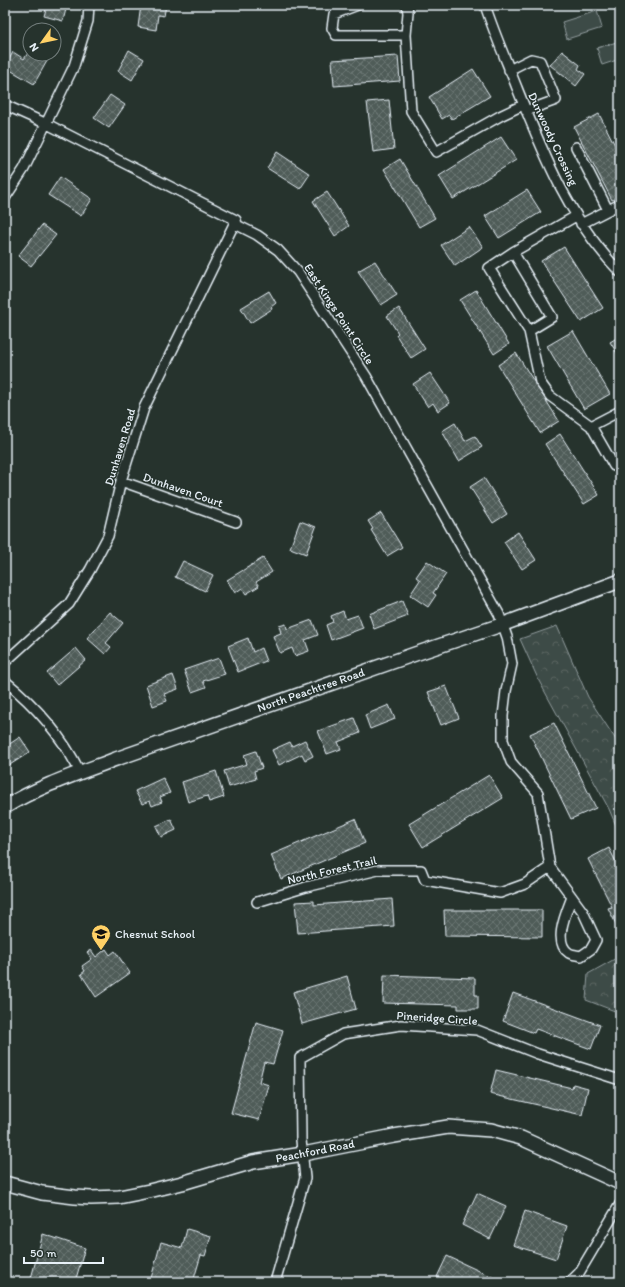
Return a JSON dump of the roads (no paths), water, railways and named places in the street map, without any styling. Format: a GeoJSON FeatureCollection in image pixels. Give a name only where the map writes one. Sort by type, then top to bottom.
{"type":"FeatureCollection","features":[{"type":"Feature","properties":{"kind":"street"},"geometry":{"type":"LineString","coordinates":[[5,198],[24,169],[74,66],[88,21],[89,5]]}},
{"type":"Feature","properties":{"kind":"street"},"geometry":{"type":"LineString","coordinates":[[358,5],[334,14],[332,28],[336,35],[406,35]]}},
{"type":"Feature","properties":{"kind":"street"},"geometry":{"type":"LineString","coordinates":[[406,5],[408,13],[406,35],[411,111],[436,152],[500,116],[556,100],[540,61],[531,59],[509,70]]}},
{"type":"Feature","properties":{"kind":"street","name":"Dunwoody Crossing"},"geometry":{"type":"LineString","coordinates":[[485,5],[509,70],[536,135],[578,220],[601,251],[620,272]]}},
{"type":"Feature","properties":{"kind":"street","name":"East Kings Point Circle"},"geometry":{"type":"LineString","coordinates":[[5,105],[47,124],[236,220],[238,225],[257,235],[278,250],[298,272],[366,376],[504,624]]}},
{"type":"Feature","properties":{"kind":"street"},"geometry":{"type":"LineString","coordinates":[[576,147],[608,210]]}},
{"type":"Feature","properties":{"kind":"street"},"geometry":{"type":"LineString","coordinates":[[620,204],[608,210],[578,220],[513,252],[489,268],[529,331],[540,382],[550,396],[591,426],[614,466],[620,462]]}},
{"type":"Feature","properties":{"kind":"street","name":"Dunhaven Road"},"geometry":{"type":"LineString","coordinates":[[5,662],[69,604],[90,570],[108,536],[121,481],[144,408],[236,220]]}},
{"type":"Feature","properties":{"kind":"street"},"geometry":{"type":"LineString","coordinates":[[513,252],[552,317],[529,331]]}},
{"type":"Feature","properties":{"kind":"street"},"geometry":{"type":"LineString","coordinates":[[591,426],[620,411]]}},
{"type":"Feature","properties":{"kind":"street","name":"Dunhaven Court"},"geometry":{"type":"LineString","coordinates":[[121,481],[236,522]]}},
{"type":"Feature","properties":{"kind":"street","name":"North Peachtree Road"},"geometry":{"type":"LineString","coordinates":[[5,807],[21,798],[80,772],[400,659],[504,624],[620,581]]}},
{"type":"Feature","properties":{"kind":"street"},"geometry":{"type":"LineString","coordinates":[[504,624],[512,664],[506,691],[503,716],[503,740],[511,762],[538,793],[550,867],[572,897],[583,912],[596,940],[591,949],[581,956],[569,953],[561,944],[560,933],[572,897]]}},
{"type":"Feature","properties":{"kind":"street"},"geometry":{"type":"LineString","coordinates":[[5,681],[34,706],[57,734],[80,772]]}},
{"type":"Feature","properties":{"kind":"street","name":"North Forest Trail"},"geometry":{"type":"LineString","coordinates":[[257,902],[306,887],[378,870],[421,870],[425,880],[500,892],[525,884],[550,867]]}},
{"type":"Feature","properties":{"kind":"street","name":"Pineridge Circle"},"geometry":{"type":"LineString","coordinates":[[303,1154],[301,1140],[300,1058],[343,1034],[401,1025],[477,1030],[538,1054],[620,1080]]}},
{"type":"Feature","properties":{"kind":"street","name":"Peachford Road"},"geometry":{"type":"LineString","coordinates":[[5,1183],[42,1192],[75,1197],[119,1197],[176,1185],[253,1162],[448,1127],[491,1130],[522,1138],[619,1181]]}},
{"type":"Feature","properties":{"kind":"street"},"geometry":{"type":"LineString","coordinates":[[275,1282],[305,1178],[303,1154]]}},
{"type":"Feature","properties":{"kind":"street"},"geometry":{"type":"LineString","coordinates":[[570,1282],[579,1273],[620,1204]]}},
{"type":"Feature","properties":{"kind":"place","name":"Chesnut School"},"geometry":{"type":"Point","coordinates":[101,951]}}]}
